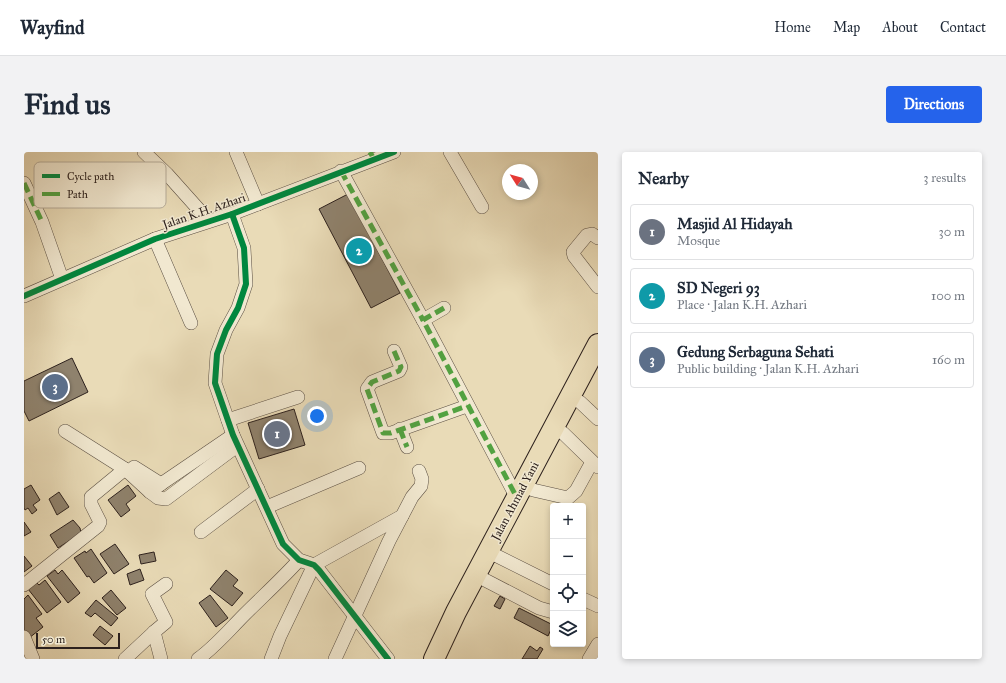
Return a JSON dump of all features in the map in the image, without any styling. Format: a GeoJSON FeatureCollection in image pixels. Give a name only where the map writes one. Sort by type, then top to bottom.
{"type":"FeatureCollection","features":[{"type":"Feature","properties":{"kind":"highway","name":"Jalan Ahmad Yani"},"geometry":{"type":"LineString","coordinates":[[448,659],[485,580],[498,556],[525,494],[598,344]]}},
{"type":"Feature","properties":{"kind":"highway","name":"Jalan Ahmad Yani"},"geometry":{"type":"LineString","coordinates":[[434,659],[456,612],[525,494],[563,433],[598,366]]}},
{"type":"Feature","properties":{"kind":"street"},"geometry":{"type":"LineString","coordinates":[[144,152],[154,162]]}},
{"type":"Feature","properties":{"kind":"street"},"geometry":{"type":"LineString","coordinates":[[236,152],[258,204]]}},
{"type":"Feature","properties":{"kind":"street","name":"Jalan K.H. Azhari"},"geometry":{"type":"LineString","coordinates":[[24,296],[155,240],[258,204],[341,171],[372,156],[394,152]]}},
{"type":"Feature","properties":{"kind":"street"},"geometry":{"type":"LineString","coordinates":[[450,152],[482,207]]}},
{"type":"Feature","properties":{"kind":"street"},"geometry":{"type":"LineString","coordinates":[[341,171],[423,320],[467,406],[525,494],[568,498],[576,491],[595,464],[563,433]]}},
{"type":"Feature","properties":{"kind":"street"},"geometry":{"type":"LineString","coordinates":[[166,173],[209,220]]}},
{"type":"Feature","properties":{"kind":"street"},"geometry":{"type":"LineString","coordinates":[[24,183],[34,205]]}},
{"type":"Feature","properties":{"kind":"street"},"geometry":{"type":"LineString","coordinates":[[36,208],[62,279]]}},
{"type":"Feature","properties":{"kind":"street"},"geometry":{"type":"LineString","coordinates":[[232,214],[244,248],[246,284],[238,308],[226,330],[217,354],[215,382],[235,440],[283,544],[299,560],[314,565],[388,659]]}},
{"type":"Feature","properties":{"kind":"street"},"geometry":{"type":"LineString","coordinates":[[598,238],[592,234],[587,235],[573,252],[574,256],[598,287]]}},
{"type":"Feature","properties":{"kind":"street"},"geometry":{"type":"LineString","coordinates":[[155,240],[191,323]]}},
{"type":"Feature","properties":{"kind":"street"},"geometry":{"type":"LineString","coordinates":[[423,320],[444,308]]}},
{"type":"Feature","properties":{"kind":"street"},"geometry":{"type":"LineString","coordinates":[[394,351],[400,367],[398,371],[372,382],[367,389],[382,433],[400,429],[467,406]]}},
{"type":"Feature","properties":{"kind":"street"},"geometry":{"type":"LineString","coordinates":[[228,420],[298,397]]}},
{"type":"Feature","properties":{"kind":"street"},"geometry":{"type":"LineString","coordinates":[[580,402],[598,419]]}},
{"type":"Feature","properties":{"kind":"street"},"geometry":{"type":"LineString","coordinates":[[400,429],[407,447]]}},
{"type":"Feature","properties":{"kind":"street"},"geometry":{"type":"LineString","coordinates":[[66,431],[129,468],[161,484]]}},
{"type":"Feature","properties":{"kind":"street"},"geometry":{"type":"LineString","coordinates":[[150,492],[235,440]]}},
{"type":"Feature","properties":{"kind":"street"},"geometry":{"type":"LineString","coordinates":[[129,468],[150,492],[158,498],[166,499],[235,440]]}},
{"type":"Feature","properties":{"kind":"street"},"geometry":{"type":"LineString","coordinates":[[24,585],[98,526],[100,522],[91,504],[91,497],[129,468]]}},
{"type":"Feature","properties":{"kind":"street"},"geometry":{"type":"LineString","coordinates":[[267,507],[359,468]]}},
{"type":"Feature","properties":{"kind":"street"},"geometry":{"type":"LineString","coordinates":[[335,659],[354,614],[402,516],[412,497],[421,486],[422,479],[418,471]]}},
{"type":"Feature","properties":{"kind":"street"},"geometry":{"type":"LineString","coordinates":[[201,532],[258,489]]}},
{"type":"Feature","properties":{"kind":"street"},"geometry":{"type":"LineString","coordinates":[[271,659],[280,636],[314,565],[402,516]]}},
{"type":"Feature","properties":{"kind":"street"},"geometry":{"type":"LineString","coordinates":[[498,556],[550,582]]}},
{"type":"Feature","properties":{"kind":"street"},"geometry":{"type":"LineString","coordinates":[[198,659],[214,647],[246,613],[276,586],[299,560]]}},
{"type":"Feature","properties":{"kind":"street"},"geometry":{"type":"LineString","coordinates":[[485,580],[539,608],[550,611]]}},
{"type":"Feature","properties":{"kind":"street"},"geometry":{"type":"LineString","coordinates":[[125,659],[166,622],[152,594],[166,584]]}},
{"type":"Feature","properties":{"kind":"street"},"geometry":{"type":"LineString","coordinates":[[586,600],[598,606]]}},
{"type":"Feature","properties":{"kind":"street"},"geometry":{"type":"LineString","coordinates":[[154,632],[161,659]]}},
{"type":"Feature","properties":{"kind":"street"},"geometry":{"type":"LineString","coordinates":[[24,637],[34,659],[24,659]]}},
{"type":"Feature","properties":{"kind":"street"},"geometry":{"type":"LineString","coordinates":[[589,659],[598,644]]}},
{"type":"Feature","properties":{"kind":"building"},"geometry":{"type":"Polygon","coordinates":[[[348,194],[400,293],[371,308],[319,209],[348,194]]]}},
{"type":"Feature","properties":{"kind":"building"},"geometry":{"type":"Polygon","coordinates":[[[72,358],[88,392],[29,421],[24,411],[24,381],[72,358]]]}},
{"type":"Feature","properties":{"kind":"building"},"geometry":{"type":"Polygon","coordinates":[[[294,409],[305,445],[259,459],[248,423],[294,409]]]}},
{"type":"Feature","properties":{"kind":"building"},"geometry":{"type":"Polygon","coordinates":[[[31,485],[40,500],[33,505],[37,510],[32,514],[28,508],[25,510],[24,508],[24,489],[31,485]]]}},
{"type":"Feature","properties":{"kind":"building"},"geometry":{"type":"Polygon","coordinates":[[[128,485],[136,496],[126,504],[130,510],[121,517],[108,500],[128,485]]]}},
{"type":"Feature","properties":{"kind":"building"},"geometry":{"type":"Polygon","coordinates":[[[59,492],[69,507],[57,515],[49,499],[59,492]]]}},
{"type":"Feature","properties":{"kind":"building"},"geometry":{"type":"Polygon","coordinates":[[[73,520],[80,528],[81,533],[58,548],[50,535],[73,520]]]}},
{"type":"Feature","properties":{"kind":"building"},"geometry":{"type":"Polygon","coordinates":[[[24,522],[31,532],[24,536],[24,522]]]}},
{"type":"Feature","properties":{"kind":"building"},"geometry":{"type":"Polygon","coordinates":[[[115,544],[129,564],[114,574],[100,554],[115,544]]]}},
{"type":"Feature","properties":{"kind":"building"},"geometry":{"type":"Polygon","coordinates":[[[91,549],[107,573],[94,583],[89,576],[87,577],[74,558],[91,549]]]}},
{"type":"Feature","properties":{"kind":"building"},"geometry":{"type":"Polygon","coordinates":[[[154,552],[156,561],[141,564],[139,555],[154,552]]]}},
{"type":"Feature","properties":{"kind":"building"},"geometry":{"type":"Polygon","coordinates":[[[24,556],[32,566],[24,572],[24,556]]]}},
{"type":"Feature","properties":{"kind":"building"},"geometry":{"type":"Polygon","coordinates":[[[140,569],[144,580],[130,585],[127,574],[140,569]]]}},
{"type":"Feature","properties":{"kind":"building"},"geometry":{"type":"Polygon","coordinates":[[[55,570],[58,574],[62,570],[80,593],[68,603],[47,576],[55,570]]]}},
{"type":"Feature","properties":{"kind":"building"},"geometry":{"type":"Polygon","coordinates":[[[226,570],[238,580],[233,586],[243,593],[232,606],[210,589],[226,570]]]}},
{"type":"Feature","properties":{"kind":"building"},"geometry":{"type":"Polygon","coordinates":[[[45,580],[61,602],[47,613],[28,589],[36,582],[39,585],[45,580]]]}},
{"type":"Feature","properties":{"kind":"building"},"geometry":{"type":"Polygon","coordinates":[[[111,590],[126,608],[117,615],[102,598],[111,590]]]}},
{"type":"Feature","properties":{"kind":"building"},"geometry":{"type":"Polygon","coordinates":[[[28,595],[42,614],[36,618],[43,627],[29,638],[24,631],[24,599],[28,595]]]}},
{"type":"Feature","properties":{"kind":"building"},"geometry":{"type":"Polygon","coordinates":[[[210,595],[228,618],[216,627],[199,603],[210,595]]]}},
{"type":"Feature","properties":{"kind":"building"},"geometry":{"type":"Polygon","coordinates":[[[500,596],[505,599],[500,609],[494,606],[500,596]]]}},
{"type":"Feature","properties":{"kind":"building"},"geometry":{"type":"Polygon","coordinates":[[[96,600],[118,618],[111,626],[95,613],[91,617],[85,613],[96,600]]]}},
{"type":"Feature","properties":{"kind":"building"},"geometry":{"type":"Polygon","coordinates":[[[519,608],[550,624],[550,632],[548,636],[514,618],[519,608]]]}},
{"type":"Feature","properties":{"kind":"building"},"geometry":{"type":"Polygon","coordinates":[[[100,626],[113,636],[105,645],[93,635],[100,626]]]}},
{"type":"Feature","properties":{"kind":"building"},"geometry":{"type":"Polygon","coordinates":[[[530,646],[537,651],[540,647],[543,649],[537,659],[522,659],[530,646]]]}},
{"type":"Feature","properties":{"kind":"marked path"},"geometry":{"type":"LineString","coordinates":[[370,152],[374,159]]}},
{"type":"Feature","properties":{"kind":"marked path"},"geometry":{"type":"LineString","coordinates":[[341,171],[423,320]]}},
{"type":"Feature","properties":{"kind":"marked path"},"geometry":{"type":"LineString","coordinates":[[24,183],[34,205]]}},
{"type":"Feature","properties":{"kind":"marked path"},"geometry":{"type":"LineString","coordinates":[[36,208],[42,222]]}},
{"type":"Feature","properties":{"kind":"marked path"},"geometry":{"type":"LineString","coordinates":[[444,308],[423,320],[517,498]]}},
{"type":"Feature","properties":{"kind":"marked path"},"geometry":{"type":"LineString","coordinates":[[394,351],[401,367],[399,371],[372,382],[367,389],[383,433],[391,433],[467,406]]}},
{"type":"Feature","properties":{"kind":"marked path"},"geometry":{"type":"LineString","coordinates":[[400,429],[407,447]]}},
{"type":"Feature","properties":{"kind":"cycle path"},"geometry":{"type":"LineString","coordinates":[[24,296],[155,239],[232,214],[394,152]]}},
{"type":"Feature","properties":{"kind":"cycle path"},"geometry":{"type":"LineString","coordinates":[[232,214],[244,248],[246,284],[238,308],[226,330],[217,354],[215,383],[233,435],[283,544],[299,560],[314,565],[319,570],[388,659]]}},
{"type":"Feature","properties":{"kind":"place","name":"SD Negeri 93"},"geometry":{"type":"Point","coordinates":[359,251]}},
{"type":"Feature","properties":{"kind":"place","name":"Gedung Serbaguna Sehati"},"geometry":{"type":"Point","coordinates":[55,387]}},
{"type":"Feature","properties":{"kind":"place","name":"Masjid Al Hidayah"},"geometry":{"type":"Point","coordinates":[277,434]}}]}
